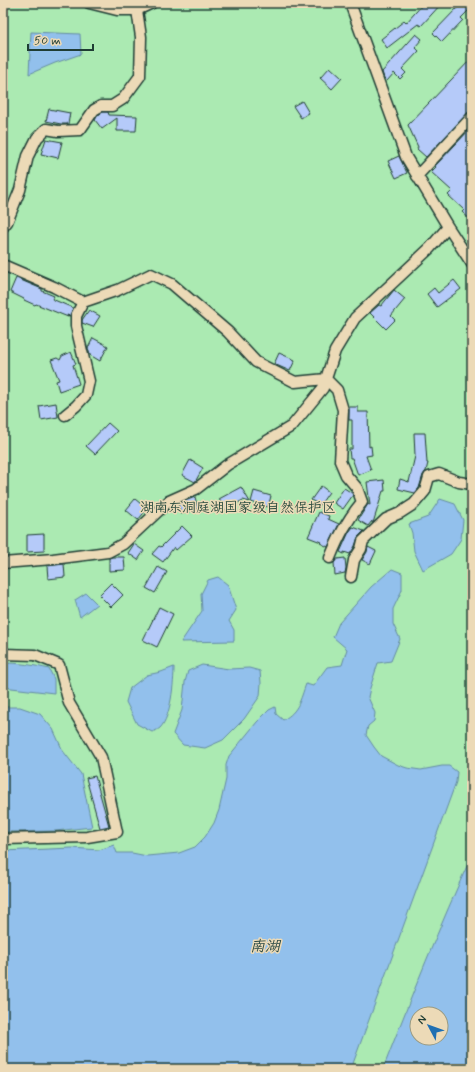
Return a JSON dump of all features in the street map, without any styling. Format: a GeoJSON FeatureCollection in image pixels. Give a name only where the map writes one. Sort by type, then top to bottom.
{"type":"FeatureCollection","features":[{"type":"Feature","properties":{"kind":"street"},"geometry":{"type":"LineString","coordinates":[[90,3],[117,10],[137,10],[152,3]]}},
{"type":"Feature","properties":{"kind":"street"},"geometry":{"type":"LineString","coordinates":[[350,3],[406,157],[472,264]]}},
{"type":"Feature","properties":{"kind":"street"},"geometry":{"type":"LineString","coordinates":[[3,227],[7,222],[20,190],[28,156],[37,138],[46,129],[58,131],[80,130],[94,110],[101,106],[112,106],[124,99],[140,76],[141,37],[137,10]]}},
{"type":"Feature","properties":{"kind":"street"},"geometry":{"type":"LineString","coordinates":[[417,176],[472,117]]}},
{"type":"Feature","properties":{"kind":"street"},"geometry":{"type":"LineString","coordinates":[[3,562],[53,559],[108,552],[123,544],[169,501],[196,489],[227,465],[292,426],[323,388],[335,351],[355,318],[430,248],[448,227]]}},
{"type":"Feature","properties":{"kind":"street"},"geometry":{"type":"LineString","coordinates":[[3,265],[84,302]]}},
{"type":"Feature","properties":{"kind":"street"},"geometry":{"type":"LineString","coordinates":[[65,415],[86,395],[89,381],[76,326],[76,316],[84,302],[118,290],[150,274],[172,284],[228,332],[256,362],[295,382],[326,379]]}},
{"type":"Feature","properties":{"kind":"street"},"geometry":{"type":"LineString","coordinates":[[326,379],[337,390],[344,410],[340,461],[346,474],[356,488],[362,502],[342,531],[330,558]]}},
{"type":"Feature","properties":{"kind":"street"},"geometry":{"type":"LineString","coordinates":[[351,577],[354,560],[361,549],[363,541],[386,519],[400,513],[414,504],[424,491],[429,477],[439,474],[459,482],[472,484]]}},
{"type":"Feature","properties":{"kind":"street"},"geometry":{"type":"LineString","coordinates":[[3,654],[35,655],[59,665],[69,703],[101,757],[117,832],[87,838],[3,839]]}},
{"type":"Feature","properties":{"kind":"green space","name":"湖南东洞庭湖国家级自然保护区"},"geometry":{"type":"Polygon","coordinates":[[[3,3],[472,3],[472,1069],[3,1069],[3,3]]]}},
{"type":"Feature","properties":{"kind":"water"},"geometry":{"type":"Polygon","coordinates":[[[31,32],[80,34],[81,54],[29,74],[31,32]]]}},
{"type":"Feature","properties":{"kind":"water"},"geometry":{"type":"Polygon","coordinates":[[[440,499],[455,504],[463,520],[461,539],[451,554],[423,570],[414,551],[412,533],[409,524],[428,517],[440,499]]]}},
{"type":"Feature","properties":{"kind":"water","name":"南湖"},"geometry":{"type":"Polygon","coordinates":[[[392,569],[402,573],[402,590],[393,609],[393,624],[400,639],[391,661],[378,663],[368,697],[375,713],[374,721],[368,726],[366,735],[381,756],[398,765],[421,770],[449,766],[457,772],[456,782],[351,1069],[3,1069],[3,851],[72,848],[99,850],[114,845],[117,853],[132,853],[147,856],[179,853],[195,847],[205,837],[214,823],[219,810],[226,779],[226,765],[229,756],[269,710],[275,707],[276,714],[283,720],[288,717],[296,709],[306,684],[313,686],[327,667],[342,665],[347,649],[333,637],[339,623],[371,587],[392,569]]]}},
{"type":"Feature","properties":{"kind":"water"},"geometry":{"type":"Polygon","coordinates":[[[218,577],[228,585],[236,610],[229,621],[234,630],[234,641],[181,642],[202,611],[201,594],[208,580],[218,577]]]}},
{"type":"Feature","properties":{"kind":"water"},"geometry":{"type":"Polygon","coordinates":[[[86,593],[97,604],[80,617],[75,600],[86,593]]]}},
{"type":"Feature","properties":{"kind":"water"},"geometry":{"type":"Polygon","coordinates":[[[3,663],[26,664],[49,669],[54,679],[54,693],[3,687],[3,663]]]}},
{"type":"Feature","properties":{"kind":"water"},"geometry":{"type":"Polygon","coordinates":[[[202,665],[229,669],[249,668],[260,671],[261,683],[260,696],[244,719],[223,740],[205,748],[183,745],[173,734],[182,710],[185,682],[188,671],[202,665]]]}},
{"type":"Feature","properties":{"kind":"water"},"geometry":{"type":"Polygon","coordinates":[[[174,667],[172,690],[167,716],[160,728],[152,732],[137,724],[126,702],[130,688],[147,675],[174,667]]]}},
{"type":"Feature","properties":{"kind":"water"},"geometry":{"type":"Polygon","coordinates":[[[3,707],[20,707],[40,714],[53,729],[63,751],[81,774],[92,827],[55,831],[3,832],[3,707]]]}},
{"type":"Feature","properties":{"kind":"water"},"geometry":{"type":"Polygon","coordinates":[[[472,855],[472,1069],[383,1069],[426,961],[472,855]]]}},
{"type":"Feature","properties":{"kind":"building"},"geometry":{"type":"Polygon","coordinates":[[[424,3],[442,3],[421,26],[418,24],[387,48],[381,39],[404,21],[406,23],[424,3]]]}},
{"type":"Feature","properties":{"kind":"building"},"geometry":{"type":"Polygon","coordinates":[[[453,3],[472,3],[472,7],[461,18],[463,20],[442,42],[433,33],[458,7],[453,3]]]}},
{"type":"Feature","properties":{"kind":"building"},"geometry":{"type":"Polygon","coordinates":[[[416,34],[422,39],[415,47],[419,51],[402,69],[406,73],[400,79],[394,73],[387,81],[382,72],[416,34]]]}},
{"type":"Feature","properties":{"kind":"building"},"geometry":{"type":"Polygon","coordinates":[[[472,58],[472,109],[426,157],[417,149],[418,147],[408,125],[472,58]]]}},
{"type":"Feature","properties":{"kind":"building"},"geometry":{"type":"Polygon","coordinates":[[[330,67],[342,78],[332,89],[320,78],[330,67]]]}},
{"type":"Feature","properties":{"kind":"building"},"geometry":{"type":"Polygon","coordinates":[[[302,101],[309,113],[301,118],[293,106],[302,101]]]}},
{"type":"Feature","properties":{"kind":"building"},"geometry":{"type":"Polygon","coordinates":[[[49,109],[70,113],[68,124],[46,121],[49,109]]]}},
{"type":"Feature","properties":{"kind":"building"},"geometry":{"type":"Polygon","coordinates":[[[103,112],[108,112],[109,115],[137,116],[136,131],[117,131],[117,118],[102,129],[95,120],[98,115],[103,112]]]}},
{"type":"Feature","properties":{"kind":"building"},"geometry":{"type":"Polygon","coordinates":[[[472,127],[472,221],[462,212],[464,210],[448,195],[452,191],[431,172],[472,127]]]}},
{"type":"Feature","properties":{"kind":"building"},"geometry":{"type":"Polygon","coordinates":[[[46,139],[62,142],[58,158],[41,154],[46,139]]]}},
{"type":"Feature","properties":{"kind":"building"},"geometry":{"type":"Polygon","coordinates":[[[399,156],[407,173],[396,178],[388,161],[399,156]]]}},
{"type":"Feature","properties":{"kind":"building"},"geometry":{"type":"Polygon","coordinates":[[[16,278],[42,289],[42,291],[54,296],[52,299],[73,308],[70,316],[67,315],[68,317],[36,304],[35,305],[10,292],[16,278]]]}},
{"type":"Feature","properties":{"kind":"building"},"geometry":{"type":"Polygon","coordinates":[[[454,280],[461,289],[437,307],[427,294],[434,288],[438,293],[454,280]]]}},
{"type":"Feature","properties":{"kind":"building"},"geometry":{"type":"Polygon","coordinates":[[[394,290],[405,299],[391,316],[395,320],[386,329],[370,313],[379,305],[381,306],[394,290]]]}},
{"type":"Feature","properties":{"kind":"building"},"geometry":{"type":"Polygon","coordinates":[[[89,310],[100,316],[93,327],[82,323],[82,320],[89,310]]]}},
{"type":"Feature","properties":{"kind":"building"},"geometry":{"type":"Polygon","coordinates":[[[93,338],[108,346],[100,361],[90,355],[88,348],[93,338]]]}},
{"type":"Feature","properties":{"kind":"building"},"geometry":{"type":"Polygon","coordinates":[[[71,352],[76,364],[73,365],[79,384],[59,391],[56,381],[59,380],[51,360],[57,358],[60,360],[62,356],[71,352]]]}},
{"type":"Feature","properties":{"kind":"building"},"geometry":{"type":"Polygon","coordinates":[[[279,353],[295,360],[290,371],[274,364],[279,353]]]}},
{"type":"Feature","properties":{"kind":"building"},"geometry":{"type":"Polygon","coordinates":[[[56,403],[58,417],[41,420],[39,406],[56,403]]]}},
{"type":"Feature","properties":{"kind":"building"},"geometry":{"type":"Polygon","coordinates":[[[349,407],[358,407],[358,412],[368,412],[369,447],[371,446],[372,455],[366,456],[371,470],[358,475],[352,458],[350,458],[349,449],[352,449],[352,420],[349,420],[349,407]]]}},
{"type":"Feature","properties":{"kind":"building"},"geometry":{"type":"Polygon","coordinates":[[[108,423],[117,431],[95,454],[86,446],[108,423]]]}},
{"type":"Feature","properties":{"kind":"building"},"geometry":{"type":"Polygon","coordinates":[[[414,433],[425,433],[428,463],[419,488],[415,493],[398,489],[400,479],[409,482],[415,456],[414,433]]]}},
{"type":"Feature","properties":{"kind":"building"},"geometry":{"type":"Polygon","coordinates":[[[190,460],[203,468],[195,482],[182,475],[190,460]]]}},
{"type":"Feature","properties":{"kind":"building"},"geometry":{"type":"Polygon","coordinates":[[[384,480],[385,491],[383,491],[373,523],[372,521],[368,526],[358,520],[368,504],[370,505],[367,482],[384,480]]]}},
{"type":"Feature","properties":{"kind":"building"},"geometry":{"type":"Polygon","coordinates":[[[321,486],[329,492],[320,505],[311,500],[321,486]]]}},
{"type":"Feature","properties":{"kind":"building"},"geometry":{"type":"Polygon","coordinates":[[[241,487],[250,502],[243,500],[225,510],[219,499],[241,487]]]}},
{"type":"Feature","properties":{"kind":"building"},"geometry":{"type":"Polygon","coordinates":[[[344,488],[353,495],[343,509],[334,503],[344,488]]]}},
{"type":"Feature","properties":{"kind":"building"},"geometry":{"type":"Polygon","coordinates":[[[254,491],[271,496],[268,507],[251,502],[254,491]]]}},
{"type":"Feature","properties":{"kind":"building"},"geometry":{"type":"Polygon","coordinates":[[[195,497],[198,509],[181,514],[178,504],[195,497]]]}},
{"type":"Feature","properties":{"kind":"building"},"geometry":{"type":"Polygon","coordinates":[[[135,499],[147,509],[138,520],[126,510],[135,499]]]}},
{"type":"Feature","properties":{"kind":"building"},"geometry":{"type":"Polygon","coordinates":[[[319,512],[329,516],[328,519],[339,524],[328,547],[320,543],[321,542],[308,537],[319,512]]]}},
{"type":"Feature","properties":{"kind":"building"},"geometry":{"type":"Polygon","coordinates":[[[182,526],[192,536],[176,550],[174,547],[163,562],[152,554],[159,546],[161,547],[182,526]]]}},
{"type":"Feature","properties":{"kind":"building"},"geometry":{"type":"Polygon","coordinates":[[[353,527],[364,531],[358,537],[350,554],[344,552],[344,554],[340,552],[349,532],[353,527]]]}},
{"type":"Feature","properties":{"kind":"building"},"geometry":{"type":"Polygon","coordinates":[[[44,534],[44,551],[27,552],[27,535],[44,534]]]}},
{"type":"Feature","properties":{"kind":"building"},"geometry":{"type":"Polygon","coordinates":[[[134,544],[144,551],[138,560],[128,553],[134,544]]]}},
{"type":"Feature","properties":{"kind":"building"},"geometry":{"type":"Polygon","coordinates":[[[368,547],[376,551],[370,564],[362,560],[368,547]]]}},
{"type":"Feature","properties":{"kind":"building"},"geometry":{"type":"Polygon","coordinates":[[[124,557],[125,570],[109,571],[109,558],[124,557]]]}},
{"type":"Feature","properties":{"kind":"building"},"geometry":{"type":"Polygon","coordinates":[[[345,558],[345,573],[335,575],[334,563],[337,559],[345,558]]]}},
{"type":"Feature","properties":{"kind":"building"},"geometry":{"type":"Polygon","coordinates":[[[64,564],[65,577],[48,579],[47,566],[64,564]]]}},
{"type":"Feature","properties":{"kind":"building"},"geometry":{"type":"Polygon","coordinates":[[[158,567],[167,572],[155,593],[146,588],[158,567]]]}},
{"type":"Feature","properties":{"kind":"building"},"geometry":{"type":"Polygon","coordinates":[[[111,583],[123,595],[111,607],[99,595],[111,583]]]}},
{"type":"Feature","properties":{"kind":"building"},"geometry":{"type":"Polygon","coordinates":[[[159,607],[173,614],[157,647],[143,640],[159,607]]]}},
{"type":"Feature","properties":{"kind":"building"},"geometry":{"type":"Polygon","coordinates":[[[95,776],[109,826],[100,828],[86,778],[95,776]]]}}]}
